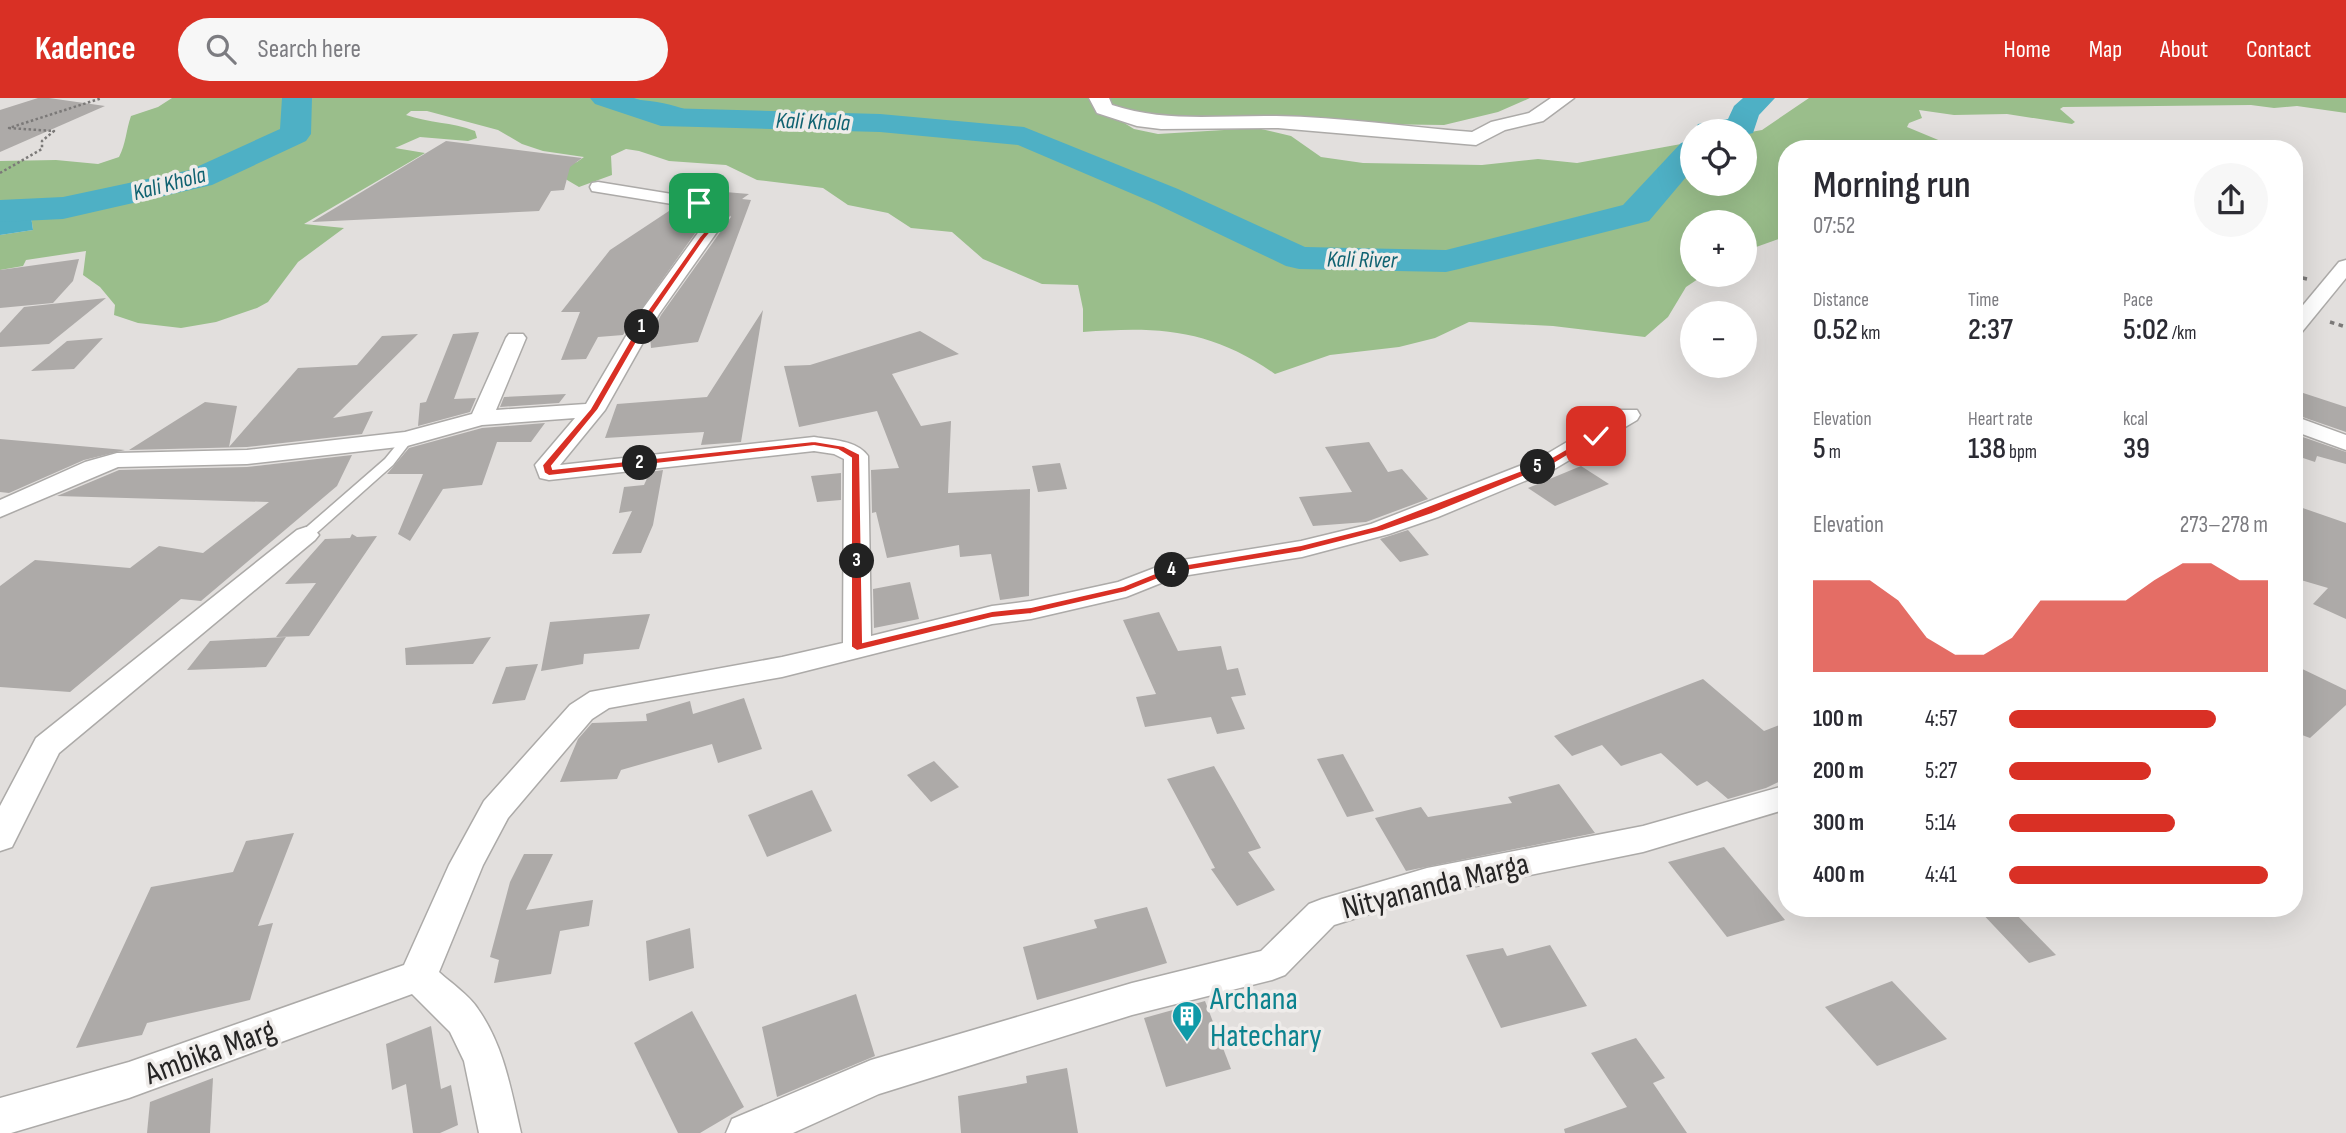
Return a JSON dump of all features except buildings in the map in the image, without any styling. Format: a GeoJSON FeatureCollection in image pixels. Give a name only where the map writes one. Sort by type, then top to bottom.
{"type":"FeatureCollection","features":[{"type":"Feature","properties":{"kind":"street"},"geometry":{"type":"LineString","coordinates":[[1099,98],[1104,109],[1117,115],[1161,123],[1278,122],[1469,139],[1487,135],[1498,126],[1536,117],[1564,98]]}},
{"type":"Feature","properties":{"kind":"street"},"geometry":{"type":"LineString","coordinates":[[598,187],[715,206],[720,215],[649,314],[594,410],[547,465],[549,473],[803,444],[840,448],[856,456],[857,647]]}},
{"type":"Feature","properties":{"kind":"street"},"geometry":{"type":"LineString","coordinates":[[2303,317],[2346,266]]}},
{"type":"Feature","properties":{"kind":"street"},"geometry":{"type":"LineString","coordinates":[[481,418],[516,338]]}},
{"type":"Feature","properties":{"kind":"street"},"geometry":{"type":"LineString","coordinates":[[0,509],[93,467],[117,460],[247,457],[407,439],[481,418],[594,410]]}},
{"type":"Feature","properties":{"kind":"street"},"geometry":{"type":"LineString","coordinates":[[500,1133],[484,1060],[464,1020],[418,976],[466,865],[496,810],[581,712],[600,699],[782,667],[992,615],[1031,610],[1126,589],[1170,570],[1301,549],[1380,529],[1548,463],[1629,415]]}},
{"type":"Feature","properties":{"kind":"street"},"geometry":{"type":"LineString","coordinates":[[2303,426],[2346,443]]}},
{"type":"Feature","properties":{"kind":"street"},"geometry":{"type":"LineString","coordinates":[[0,838],[47,746],[306,535]]}},
{"type":"Feature","properties":{"kind":"street","name":"Nityananda Marga"},"geometry":{"type":"LineString","coordinates":[[747,1133],[871,1078],[1132,999],[1272,964],[1322,914],[1427,882],[1643,839],[1778,800]]}},
{"type":"Feature","properties":{"kind":"street","name":"Ambika Marg"},"geometry":{"type":"LineString","coordinates":[[0,1117],[129,1080],[418,976]]}},
{"type":"Feature","properties":{"kind":"lane"},"geometry":{"type":"LineString","coordinates":[[306,535],[389,462],[407,439]]}},
{"type":"Feature","properties":{"kind":"path"},"geometry":{"type":"LineString","coordinates":[[0,173],[42,149],[42,141],[54,131],[9,128],[102,98]]}},
{"type":"Feature","properties":{"kind":"green space"},"geometry":{"type":"Polygon","coordinates":[[[172,98],[590,98],[662,120],[681,121],[622,98],[1530,98],[1498,112],[1444,125],[1121,121],[1134,129],[1158,134],[1257,128],[1291,136],[1321,157],[1363,163],[1482,165],[1538,159],[1577,163],[1680,144],[1680,196],[1757,196],[1757,131],[1809,98],[2346,98],[2346,113],[2297,106],[2274,108],[2251,105],[2063,107],[2060,109],[2075,122],[2072,124],[2007,114],[1954,115],[1919,110],[1922,118],[1909,123],[1907,127],[1938,140],[1778,140],[1778,239],[1757,247],[1757,210],[1680,210],[1680,287],[1686,287],[1668,317],[1645,337],[1553,326],[1469,322],[1435,338],[1399,347],[1330,355],[1275,374],[1251,359],[1206,339],[1160,331],[1083,332],[1083,309],[1078,285],[1042,284],[983,259],[952,232],[911,228],[888,213],[848,205],[823,188],[757,180],[726,165],[669,161],[626,149],[611,156],[612,175],[579,187],[550,170],[577,162],[584,157],[543,151],[522,144],[498,130],[427,111],[411,111],[406,115],[466,128],[475,131],[477,138],[468,141],[420,137],[395,148],[425,153],[304,224],[344,228],[298,262],[268,302],[257,308],[216,322],[181,328],[138,323],[114,315],[115,305],[100,287],[83,275],[86,251],[26,260],[23,266],[0,270],[0,235],[33,230],[29,202],[0,202],[0,161],[56,160],[98,164],[119,157],[131,116],[158,107],[172,98]]]}},
{"type":"Feature","properties":{"kind":"water"},"geometry":{"type":"Polygon","coordinates":[[[590,98],[657,102],[693,113],[682,118],[656,119],[590,98]]]}},
{"type":"Feature","properties":{"kind":"water"},"geometry":{"type":"Polygon","coordinates":[[[0,202],[29,202],[33,230],[0,235],[0,202]]]}},
{"type":"Feature","properties":{"kind":"waterway","name":"Kali Khola"},"geometry":{"type":"LineString","coordinates":[[0,211],[63,208],[200,178],[295,134],[297,98]]}},
{"type":"Feature","properties":{"kind":"waterway","name":"Kali River"},"geometry":{"type":"LineString","coordinates":[[605,98],[661,117],[880,123],[1024,136],[1166,196],[1299,258],[1446,261],[1636,213],[1680,164]]}},
{"type":"Feature","properties":{"kind":"waterway","name":"Kali River"},"geometry":{"type":"LineString","coordinates":[[1744,119],[1745,112],[1760,98]]}},
{"type":"Feature","properties":{"kind":"place","name":"Archana Hatechary"},"geometry":{"type":"Point","coordinates":[1187,1043]}},
{"type":"Feature","properties":{"kind":"route"},"geometry":{"type":"LineString","coordinates":[[699,203],[715,206],[720,211],[718,220],[702,237],[649,314],[594,410],[547,465],[549,473],[814,444],[840,448],[856,456],[857,647],[992,615],[1031,610],[1126,589],[1170,570],[1301,549],[1380,529],[1548,463],[1596,436]]}}]}
